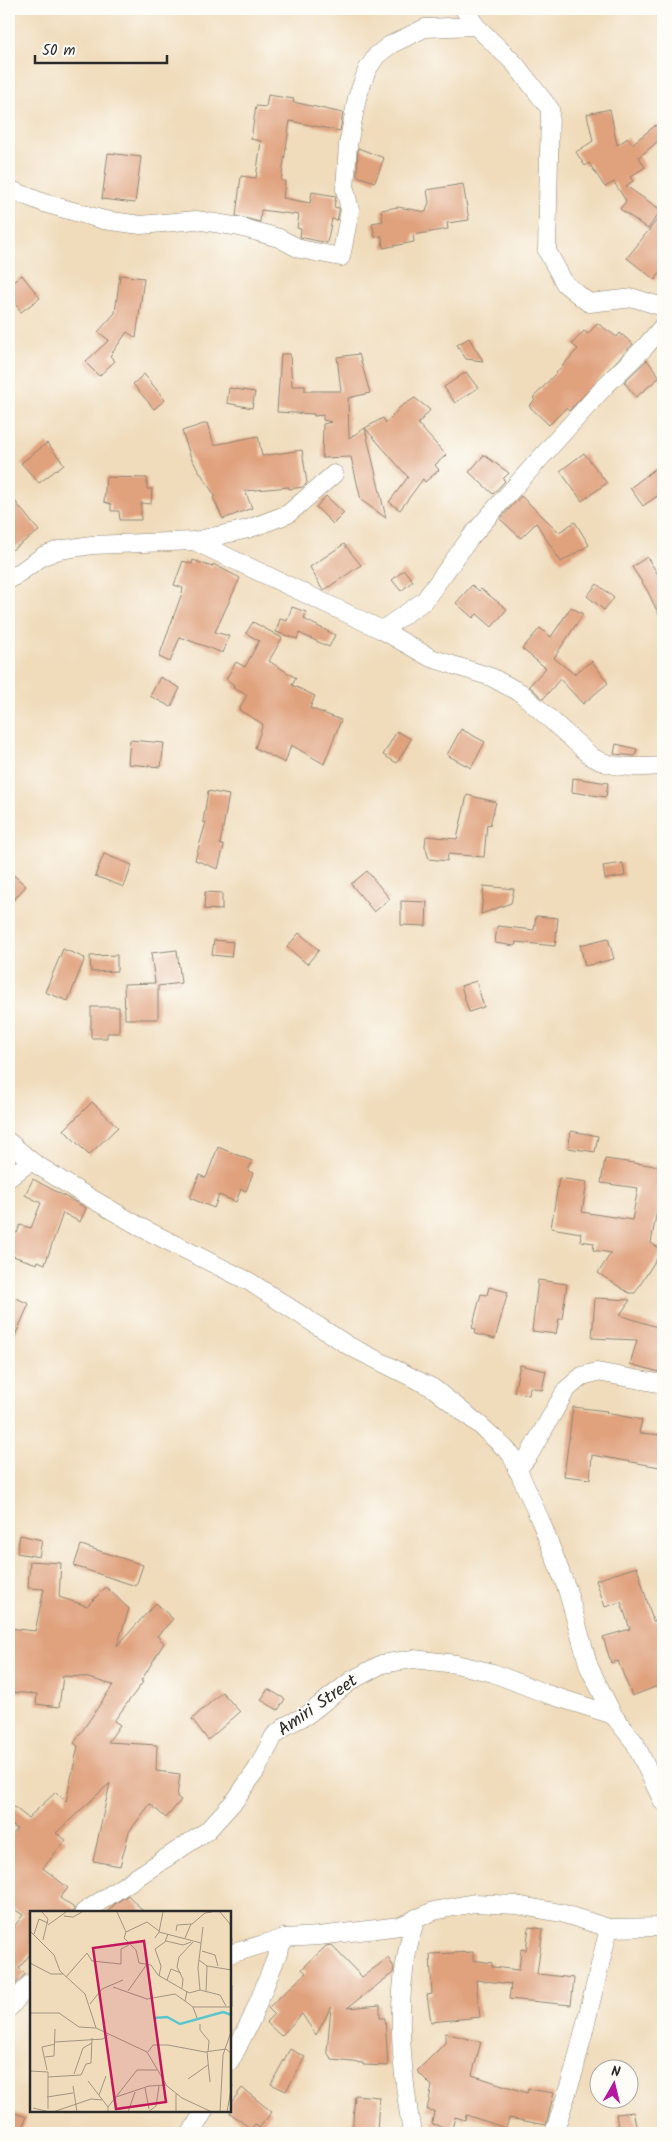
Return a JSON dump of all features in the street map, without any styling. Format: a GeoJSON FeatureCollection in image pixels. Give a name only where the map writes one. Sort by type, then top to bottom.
{"type":"FeatureCollection","features":[{"type":"Feature","properties":{"kind":"street"},"geometry":{"type":"LineString","coordinates":[[464,9],[476,26],[515,64],[550,109],[547,251],[564,284],[589,304],[634,298],[663,307]]}},
{"type":"Feature","properties":{"kind":"street"},"geometry":{"type":"LineString","coordinates":[[9,189],[44,203],[104,220],[141,225],[196,220],[240,226],[280,238],[300,249],[341,257],[350,210],[345,190],[348,145],[357,98],[367,70],[377,55],[390,45],[425,28],[476,26]]}},
{"type":"Feature","properties":{"kind":"street"},"geometry":{"type":"LineString","coordinates":[[382,630],[424,601],[470,538],[500,503],[607,384],[645,347],[663,326]]}},
{"type":"Feature","properties":{"kind":"street"},"geometry":{"type":"LineString","coordinates":[[9,580],[43,556],[60,550],[92,545],[194,542],[248,528],[288,514],[334,474]]}},
{"type":"Feature","properties":{"kind":"street"},"geometry":{"type":"LineString","coordinates":[[194,542],[382,630],[431,658],[491,677],[521,692],[592,757],[604,764],[626,768],[663,766]]}},
{"type":"Feature","properties":{"kind":"street"},"geometry":{"type":"LineString","coordinates":[[9,1142],[31,1161],[144,1229],[250,1282],[349,1346],[433,1388],[481,1426],[505,1448],[510,1454],[517,1470],[567,1590],[589,1667],[613,1715],[635,1743],[663,1802]]}},
{"type":"Feature","properties":{"kind":"street"},"geometry":{"type":"LineString","coordinates":[[9,1178],[31,1161]]}},
{"type":"Feature","properties":{"kind":"street"},"geometry":{"type":"LineString","coordinates":[[517,1470],[530,1454],[566,1390],[582,1376],[597,1372],[663,1384]]}},
{"type":"Feature","properties":{"kind":"street","name":"Amiri Street"},"geometry":{"type":"LineString","coordinates":[[86,1911],[207,1831],[237,1798],[257,1769],[274,1736],[287,1725],[308,1715],[352,1680],[382,1664],[412,1659],[456,1664],[493,1673],[544,1693],[613,1715]]}},
{"type":"Feature","properties":{"kind":"street"},"geometry":{"type":"LineString","coordinates":[[231,1954],[284,1938],[318,1936],[400,1926],[434,1911],[474,1903],[516,1905],[562,1913],[610,1928],[663,1927]]}},
{"type":"Feature","properties":{"kind":"street"},"geometry":{"type":"LineString","coordinates":[[412,2133],[402,2048],[401,2004],[407,1946],[416,1918]]}},
{"type":"Feature","properties":{"kind":"street"},"geometry":{"type":"LineString","coordinates":[[554,2133],[574,2071],[591,2008],[598,1967],[610,1928]]}},
{"type":"Feature","properties":{"kind":"street"},"geometry":{"type":"LineString","coordinates":[[231,2060],[252,2018],[284,1938]]}},
{"type":"Feature","properties":{"kind":"street"},"geometry":{"type":"LineString","coordinates":[[9,2008],[30,1985]]}},
{"type":"Feature","properties":{"kind":"street"},"geometry":{"type":"LineString","coordinates":[[192,2133],[203,2112]]}},
{"type":"Feature","properties":{"kind":"building"},"geometry":{"type":"Polygon","coordinates":[[[268,95],[294,99],[293,102],[343,113],[340,131],[290,121],[281,181],[285,181],[283,198],[310,203],[312,192],[336,196],[334,207],[339,208],[339,212],[337,220],[332,219],[327,243],[300,237],[301,229],[297,228],[299,215],[261,210],[260,222],[236,216],[241,176],[256,178],[261,141],[251,139],[256,106],[266,107],[268,95]]]}},
{"type":"Feature","properties":{"kind":"building"},"geometry":{"type":"Polygon","coordinates":[[[610,109],[617,145],[628,138],[632,144],[656,125],[663,134],[663,137],[639,157],[645,167],[630,177],[633,181],[626,186],[661,210],[648,229],[620,209],[626,201],[614,182],[605,187],[589,163],[585,166],[576,152],[593,141],[587,114],[610,109]]]}},
{"type":"Feature","properties":{"kind":"building"},"geometry":{"type":"Polygon","coordinates":[[[358,148],[384,158],[375,182],[357,176],[358,148]]]}},
{"type":"Feature","properties":{"kind":"building"},"geometry":{"type":"Polygon","coordinates":[[[108,153],[141,157],[135,203],[102,199],[108,153]]]}},
{"type":"Feature","properties":{"kind":"building"},"geometry":{"type":"Polygon","coordinates":[[[463,184],[469,220],[447,223],[448,229],[413,235],[414,242],[383,248],[382,236],[375,237],[372,223],[383,221],[381,210],[398,207],[426,212],[429,202],[427,190],[463,184]]]}},
{"type":"Feature","properties":{"kind":"building"},"geometry":{"type":"Polygon","coordinates":[[[663,212],[663,269],[655,280],[627,258],[663,212]]]}},
{"type":"Feature","properties":{"kind":"building"},"geometry":{"type":"Polygon","coordinates":[[[22,275],[40,298],[21,312],[9,295],[9,285],[22,275]]]}},
{"type":"Feature","properties":{"kind":"building"},"geometry":{"type":"Polygon","coordinates":[[[120,275],[144,278],[136,338],[127,332],[110,356],[115,361],[99,376],[85,362],[109,340],[98,332],[115,313],[120,275]]]}},
{"type":"Feature","properties":{"kind":"building"},"geometry":{"type":"Polygon","coordinates":[[[597,323],[617,337],[620,333],[633,344],[569,411],[566,408],[549,425],[529,406],[535,400],[533,398],[578,349],[572,344],[584,331],[588,334],[597,323]]]}},
{"type":"Feature","properties":{"kind":"building"},"geometry":{"type":"Polygon","coordinates":[[[469,338],[483,361],[466,359],[457,345],[469,338]]]}},
{"type":"Feature","properties":{"kind":"building"},"geometry":{"type":"Polygon","coordinates":[[[281,354],[290,354],[292,386],[305,386],[305,391],[341,391],[337,357],[359,354],[370,393],[348,398],[349,438],[365,428],[386,518],[361,500],[351,457],[322,458],[323,424],[332,422],[323,420],[323,415],[314,416],[314,414],[277,412],[281,354]]]}},
{"type":"Feature","properties":{"kind":"building"},"geometry":{"type":"Polygon","coordinates":[[[647,360],[660,377],[636,397],[624,382],[647,360]]]}},
{"type":"Feature","properties":{"kind":"building"},"geometry":{"type":"Polygon","coordinates":[[[466,372],[478,388],[455,403],[444,387],[466,372]]]}},
{"type":"Feature","properties":{"kind":"building"},"geometry":{"type":"Polygon","coordinates":[[[144,374],[165,400],[154,409],[133,384],[144,374]]]}},
{"type":"Feature","properties":{"kind":"building"},"geometry":{"type":"Polygon","coordinates":[[[229,388],[255,392],[252,408],[227,403],[229,388]]]}},
{"type":"Feature","properties":{"kind":"building"},"geometry":{"type":"Polygon","coordinates":[[[415,398],[430,410],[418,424],[446,455],[435,465],[439,470],[425,482],[423,479],[400,510],[389,502],[408,477],[365,428],[383,418],[386,423],[400,407],[415,398]]]}},
{"type":"Feature","properties":{"kind":"building"},"geometry":{"type":"Polygon","coordinates":[[[207,423],[214,445],[258,436],[262,456],[302,450],[307,483],[303,487],[289,489],[289,487],[245,491],[252,508],[223,519],[213,497],[215,496],[191,458],[182,431],[207,423]]]}},
{"type":"Feature","properties":{"kind":"building"},"geometry":{"type":"Polygon","coordinates":[[[47,443],[64,464],[39,483],[21,463],[47,443]]]}},
{"type":"Feature","properties":{"kind":"building"},"geometry":{"type":"Polygon","coordinates":[[[584,453],[607,483],[582,501],[560,471],[584,453]]]}},
{"type":"Feature","properties":{"kind":"building"},"geometry":{"type":"Polygon","coordinates":[[[484,455],[509,473],[503,479],[505,481],[493,494],[469,472],[484,455]]]}},
{"type":"Feature","properties":{"kind":"building"},"geometry":{"type":"Polygon","coordinates":[[[656,468],[663,478],[663,492],[643,506],[630,488],[656,468]]]}},
{"type":"Feature","properties":{"kind":"building"},"geometry":{"type":"Polygon","coordinates":[[[106,477],[147,478],[147,489],[152,489],[151,504],[141,503],[141,520],[120,520],[119,511],[111,511],[111,504],[104,502],[106,477]]]}},
{"type":"Feature","properties":{"kind":"building"},"geometry":{"type":"Polygon","coordinates":[[[9,494],[39,531],[9,552],[9,494]]]}},
{"type":"Feature","properties":{"kind":"building"},"geometry":{"type":"Polygon","coordinates":[[[326,496],[344,513],[333,524],[316,507],[326,496]]]}},
{"type":"Feature","properties":{"kind":"building"},"geometry":{"type":"Polygon","coordinates":[[[521,496],[559,532],[575,522],[589,545],[561,562],[536,523],[521,538],[500,519],[521,496]]]}},
{"type":"Feature","properties":{"kind":"building"},"geometry":{"type":"Polygon","coordinates":[[[344,544],[361,565],[323,591],[310,567],[344,544]]]}},
{"type":"Feature","properties":{"kind":"building"},"geometry":{"type":"Polygon","coordinates":[[[647,557],[663,582],[663,623],[647,590],[632,567],[647,557]]]}},
{"type":"Feature","properties":{"kind":"building"},"geometry":{"type":"Polygon","coordinates":[[[193,560],[212,567],[213,564],[240,578],[215,632],[229,636],[223,653],[180,637],[170,662],[159,657],[182,593],[183,588],[174,585],[183,561],[192,564],[193,560]]]}},
{"type":"Feature","properties":{"kind":"building"},"geometry":{"type":"Polygon","coordinates":[[[404,570],[413,581],[401,591],[392,580],[404,570]]]}},
{"type":"Feature","properties":{"kind":"building"},"geometry":{"type":"Polygon","coordinates":[[[597,584],[614,598],[604,610],[587,596],[597,584]]]}},
{"type":"Feature","properties":{"kind":"building"},"geometry":{"type":"Polygon","coordinates":[[[472,585],[479,591],[481,589],[507,609],[492,627],[477,614],[473,618],[456,603],[472,585]]]}},
{"type":"Feature","properties":{"kind":"building"},"geometry":{"type":"Polygon","coordinates":[[[292,607],[306,612],[304,619],[335,635],[329,647],[299,633],[297,639],[276,632],[280,619],[287,621],[292,607]]]}},
{"type":"Feature","properties":{"kind":"building"},"geometry":{"type":"Polygon","coordinates":[[[571,607],[583,614],[554,658],[574,674],[592,661],[608,683],[583,704],[560,679],[543,699],[529,686],[546,668],[522,649],[540,628],[551,637],[571,607]]]}},
{"type":"Feature","properties":{"kind":"building"},"geometry":{"type":"Polygon","coordinates":[[[253,622],[282,638],[269,661],[296,678],[292,685],[315,696],[310,708],[341,720],[324,764],[291,745],[285,763],[255,748],[263,724],[239,710],[247,695],[233,688],[234,685],[226,679],[236,662],[245,667],[259,641],[246,633],[253,622]]]}},
{"type":"Feature","properties":{"kind":"building"},"geometry":{"type":"Polygon","coordinates":[[[160,677],[180,688],[171,707],[150,696],[160,677]]]}},
{"type":"Feature","properties":{"kind":"building"},"geometry":{"type":"Polygon","coordinates":[[[461,729],[485,742],[471,768],[447,755],[461,729]]]}},
{"type":"Feature","properties":{"kind":"building"},"geometry":{"type":"Polygon","coordinates":[[[397,731],[411,739],[397,763],[383,755],[397,731]]]}},
{"type":"Feature","properties":{"kind":"building"},"geometry":{"type":"Polygon","coordinates":[[[130,740],[164,743],[161,767],[128,764],[130,740]]]}},
{"type":"Feature","properties":{"kind":"building"},"geometry":{"type":"Polygon","coordinates":[[[616,744],[637,749],[635,756],[614,754],[616,744]]]}},
{"type":"Feature","properties":{"kind":"building"},"geometry":{"type":"Polygon","coordinates":[[[573,778],[608,783],[606,797],[572,792],[573,778]]]}},
{"type":"Feature","properties":{"kind":"building"},"geometry":{"type":"Polygon","coordinates":[[[208,791],[229,795],[220,844],[224,846],[218,869],[195,860],[206,822],[203,822],[208,791]]]}},
{"type":"Feature","properties":{"kind":"building"},"geometry":{"type":"Polygon","coordinates":[[[467,795],[496,802],[490,825],[487,824],[484,857],[448,854],[447,861],[429,859],[425,846],[426,836],[457,839],[467,795]]]}},
{"type":"Feature","properties":{"kind":"building"},"geometry":{"type":"Polygon","coordinates":[[[104,854],[132,865],[124,887],[95,876],[104,854]]]}},
{"type":"Feature","properties":{"kind":"building"},"geometry":{"type":"Polygon","coordinates":[[[623,863],[625,876],[605,879],[603,866],[623,863]]]}},
{"type":"Feature","properties":{"kind":"building"},"geometry":{"type":"Polygon","coordinates":[[[9,871],[26,886],[9,905],[9,871]]]}},
{"type":"Feature","properties":{"kind":"building"},"geometry":{"type":"Polygon","coordinates":[[[367,871],[390,899],[374,912],[351,884],[367,871]]]}},
{"type":"Feature","properties":{"kind":"building"},"geometry":{"type":"Polygon","coordinates":[[[484,886],[514,889],[511,903],[481,914],[484,886]]]}},
{"type":"Feature","properties":{"kind":"building"},"geometry":{"type":"Polygon","coordinates":[[[205,892],[222,893],[222,910],[204,909],[205,892]]]}},
{"type":"Feature","properties":{"kind":"building"},"geometry":{"type":"Polygon","coordinates":[[[401,901],[427,902],[426,926],[401,925],[401,901]]]}},
{"type":"Feature","properties":{"kind":"building"},"geometry":{"type":"Polygon","coordinates":[[[536,916],[558,918],[555,946],[516,942],[515,946],[495,943],[497,926],[534,930],[536,916]]]}},
{"type":"Feature","properties":{"kind":"building"},"geometry":{"type":"Polygon","coordinates":[[[299,933],[319,950],[307,964],[287,947],[299,933]]]}},
{"type":"Feature","properties":{"kind":"building"},"geometry":{"type":"Polygon","coordinates":[[[608,938],[614,959],[585,966],[580,945],[608,938]]]}},
{"type":"Feature","properties":{"kind":"building"},"geometry":{"type":"Polygon","coordinates":[[[214,940],[233,942],[231,957],[212,955],[214,940]]]}},
{"type":"Feature","properties":{"kind":"building"},"geometry":{"type":"Polygon","coordinates":[[[63,949],[85,958],[68,1001],[45,992],[63,949]]]}},
{"type":"Feature","properties":{"kind":"building"},"geometry":{"type":"Polygon","coordinates":[[[177,950],[181,983],[158,986],[158,1019],[125,1019],[124,984],[155,983],[151,953],[177,950]]]}},
{"type":"Feature","properties":{"kind":"building"},"geometry":{"type":"Polygon","coordinates":[[[117,955],[117,971],[91,972],[90,956],[117,955]]]}},
{"type":"Feature","properties":{"kind":"building"},"geometry":{"type":"Polygon","coordinates":[[[476,981],[484,1007],[469,1012],[461,986],[476,981]]]}},
{"type":"Feature","properties":{"kind":"building"},"geometry":{"type":"Polygon","coordinates":[[[91,1007],[119,1007],[119,1033],[107,1033],[107,1038],[91,1038],[91,1007]]]}},
{"type":"Feature","properties":{"kind":"building"},"geometry":{"type":"Polygon","coordinates":[[[92,1102],[118,1127],[89,1155],[64,1130],[92,1102]]]}},
{"type":"Feature","properties":{"kind":"building"},"geometry":{"type":"Polygon","coordinates":[[[571,1131],[598,1136],[595,1152],[568,1148],[571,1131]]]}},
{"type":"Feature","properties":{"kind":"building"},"geometry":{"type":"Polygon","coordinates":[[[218,1147],[252,1161],[248,1171],[253,1173],[246,1191],[241,1189],[236,1202],[219,1195],[214,1208],[190,1198],[199,1175],[206,1178],[218,1147]]]}},
{"type":"Feature","properties":{"kind":"building"},"geometry":{"type":"Polygon","coordinates":[[[605,1159],[663,1167],[663,1195],[660,1194],[651,1243],[662,1250],[635,1293],[629,1293],[598,1273],[611,1253],[593,1250],[594,1243],[580,1241],[581,1233],[551,1228],[559,1178],[587,1182],[582,1212],[632,1220],[638,1188],[601,1183],[605,1159]]]}},
{"type":"Feature","properties":{"kind":"building"},"geometry":{"type":"Polygon","coordinates":[[[33,1179],[86,1208],[80,1222],[63,1213],[45,1264],[38,1261],[37,1264],[10,1255],[13,1248],[9,1246],[12,1231],[17,1233],[20,1225],[31,1228],[41,1203],[25,1195],[33,1179]]]}},
{"type":"Feature","properties":{"kind":"building"},"geometry":{"type":"Polygon","coordinates":[[[538,1280],[567,1284],[562,1319],[559,1319],[556,1334],[532,1331],[538,1280]]]}},
{"type":"Feature","properties":{"kind":"building"},"geometry":{"type":"Polygon","coordinates":[[[489,1287],[508,1292],[495,1339],[475,1334],[476,1329],[472,1328],[481,1294],[487,1295],[489,1287]]]}},
{"type":"Feature","properties":{"kind":"building"},"geometry":{"type":"Polygon","coordinates":[[[14,1297],[29,1304],[9,1349],[9,1300],[12,1302],[14,1297]]]}},
{"type":"Feature","properties":{"kind":"building"},"geometry":{"type":"Polygon","coordinates":[[[595,1298],[630,1300],[620,1315],[663,1329],[663,1373],[630,1364],[637,1340],[592,1338],[595,1298]]]}},
{"type":"Feature","properties":{"kind":"building"},"geometry":{"type":"Polygon","coordinates":[[[520,1365],[546,1371],[542,1390],[530,1387],[529,1395],[514,1392],[520,1365]]]}},
{"type":"Feature","properties":{"kind":"building"},"geometry":{"type":"Polygon","coordinates":[[[573,1407],[607,1411],[606,1413],[642,1420],[639,1433],[663,1435],[660,1467],[592,1455],[590,1479],[564,1476],[573,1407]]]}},
{"type":"Feature","properties":{"kind":"building"},"geometry":{"type":"Polygon","coordinates":[[[20,1535],[42,1540],[39,1557],[17,1553],[20,1535]]]}},
{"type":"Feature","properties":{"kind":"building"},"geometry":{"type":"Polygon","coordinates":[[[81,1545],[143,1565],[136,1586],[74,1566],[81,1545]]]}},
{"type":"Feature","properties":{"kind":"building"},"geometry":{"type":"Polygon","coordinates":[[[30,1561],[61,1563],[59,1597],[87,1606],[106,1587],[129,1609],[117,1646],[156,1603],[173,1619],[157,1636],[164,1643],[141,1681],[143,1682],[114,1721],[120,1725],[108,1742],[157,1745],[156,1771],[180,1774],[177,1797],[181,1800],[166,1818],[150,1804],[129,1832],[120,1866],[93,1861],[110,1783],[56,1833],[66,1840],[43,1868],[68,1888],[60,1898],[74,1908],[73,1911],[30,1911],[30,1954],[19,1968],[25,1974],[9,1991],[9,1933],[23,1915],[9,1906],[9,1839],[17,1829],[9,1823],[9,1803],[28,1818],[56,1792],[66,1802],[78,1746],[74,1743],[113,1685],[85,1677],[63,1676],[59,1707],[36,1704],[37,1694],[9,1692],[9,1628],[35,1631],[44,1589],[28,1588],[30,1561]]]}},
{"type":"Feature","properties":{"kind":"building"},"geometry":{"type":"Polygon","coordinates":[[[637,1567],[653,1621],[656,1621],[663,1644],[663,1684],[632,1696],[618,1661],[611,1663],[603,1637],[630,1629],[621,1602],[605,1607],[596,1580],[637,1567]]]}},
{"type":"Feature","properties":{"kind":"building"},"geometry":{"type":"Polygon","coordinates":[[[268,1689],[285,1699],[278,1710],[261,1700],[268,1689]]]}},
{"type":"Feature","properties":{"kind":"building"},"geometry":{"type":"Polygon","coordinates":[[[222,1692],[240,1712],[208,1740],[192,1719],[222,1692]]]}},
{"type":"Feature","properties":{"kind":"building"},"geometry":{"type":"Polygon","coordinates":[[[128,1895],[143,1911],[108,1911],[128,1895]]]}},
{"type":"Feature","properties":{"kind":"building"},"geometry":{"type":"Polygon","coordinates":[[[529,1927],[543,1929],[537,1974],[574,1978],[571,2005],[509,1999],[511,1984],[476,1980],[480,2017],[431,2022],[427,1995],[432,1994],[430,1954],[473,1952],[473,1960],[492,1963],[492,1967],[519,1970],[521,1949],[526,1950],[529,1927]]]}},
{"type":"Feature","properties":{"kind":"building"},"geometry":{"type":"Polygon","coordinates":[[[331,1945],[362,1977],[388,1958],[394,1967],[393,1973],[347,2008],[380,2005],[380,2018],[385,2018],[388,2066],[363,2065],[363,2063],[332,2060],[327,2052],[331,2007],[316,2035],[302,2014],[281,2036],[266,2022],[274,2014],[268,2008],[306,1973],[302,1969],[326,1946],[331,1945]]]}},
{"type":"Feature","properties":{"kind":"building"},"geometry":{"type":"Polygon","coordinates":[[[445,2033],[481,2042],[472,2075],[527,2093],[528,2089],[554,2093],[546,2125],[509,2118],[506,2128],[466,2115],[465,2120],[455,2117],[452,2129],[432,2124],[434,2111],[427,2110],[432,2086],[417,2071],[445,2043],[445,2033]]]}},
{"type":"Feature","properties":{"kind":"building"},"geometry":{"type":"Polygon","coordinates":[[[290,2049],[305,2057],[286,2091],[271,2084],[290,2049]]]}},
{"type":"Feature","properties":{"kind":"building"},"geometry":{"type":"Polygon","coordinates":[[[242,2088],[272,2112],[259,2128],[255,2124],[251,2129],[230,2113],[231,2103],[242,2088]]]}},
{"type":"Feature","properties":{"kind":"building"},"geometry":{"type":"Polygon","coordinates":[[[355,2095],[379,2097],[377,2133],[352,2133],[355,2095]]]}},
{"type":"Feature","properties":{"kind":"building"},"geometry":{"type":"Polygon","coordinates":[[[9,2111],[26,2117],[21,2133],[9,2133],[9,2111]]]}},
{"type":"Feature","properties":{"kind":"building"},"geometry":{"type":"Polygon","coordinates":[[[633,2112],[638,2133],[619,2133],[616,2114],[633,2112]]]}}]}
